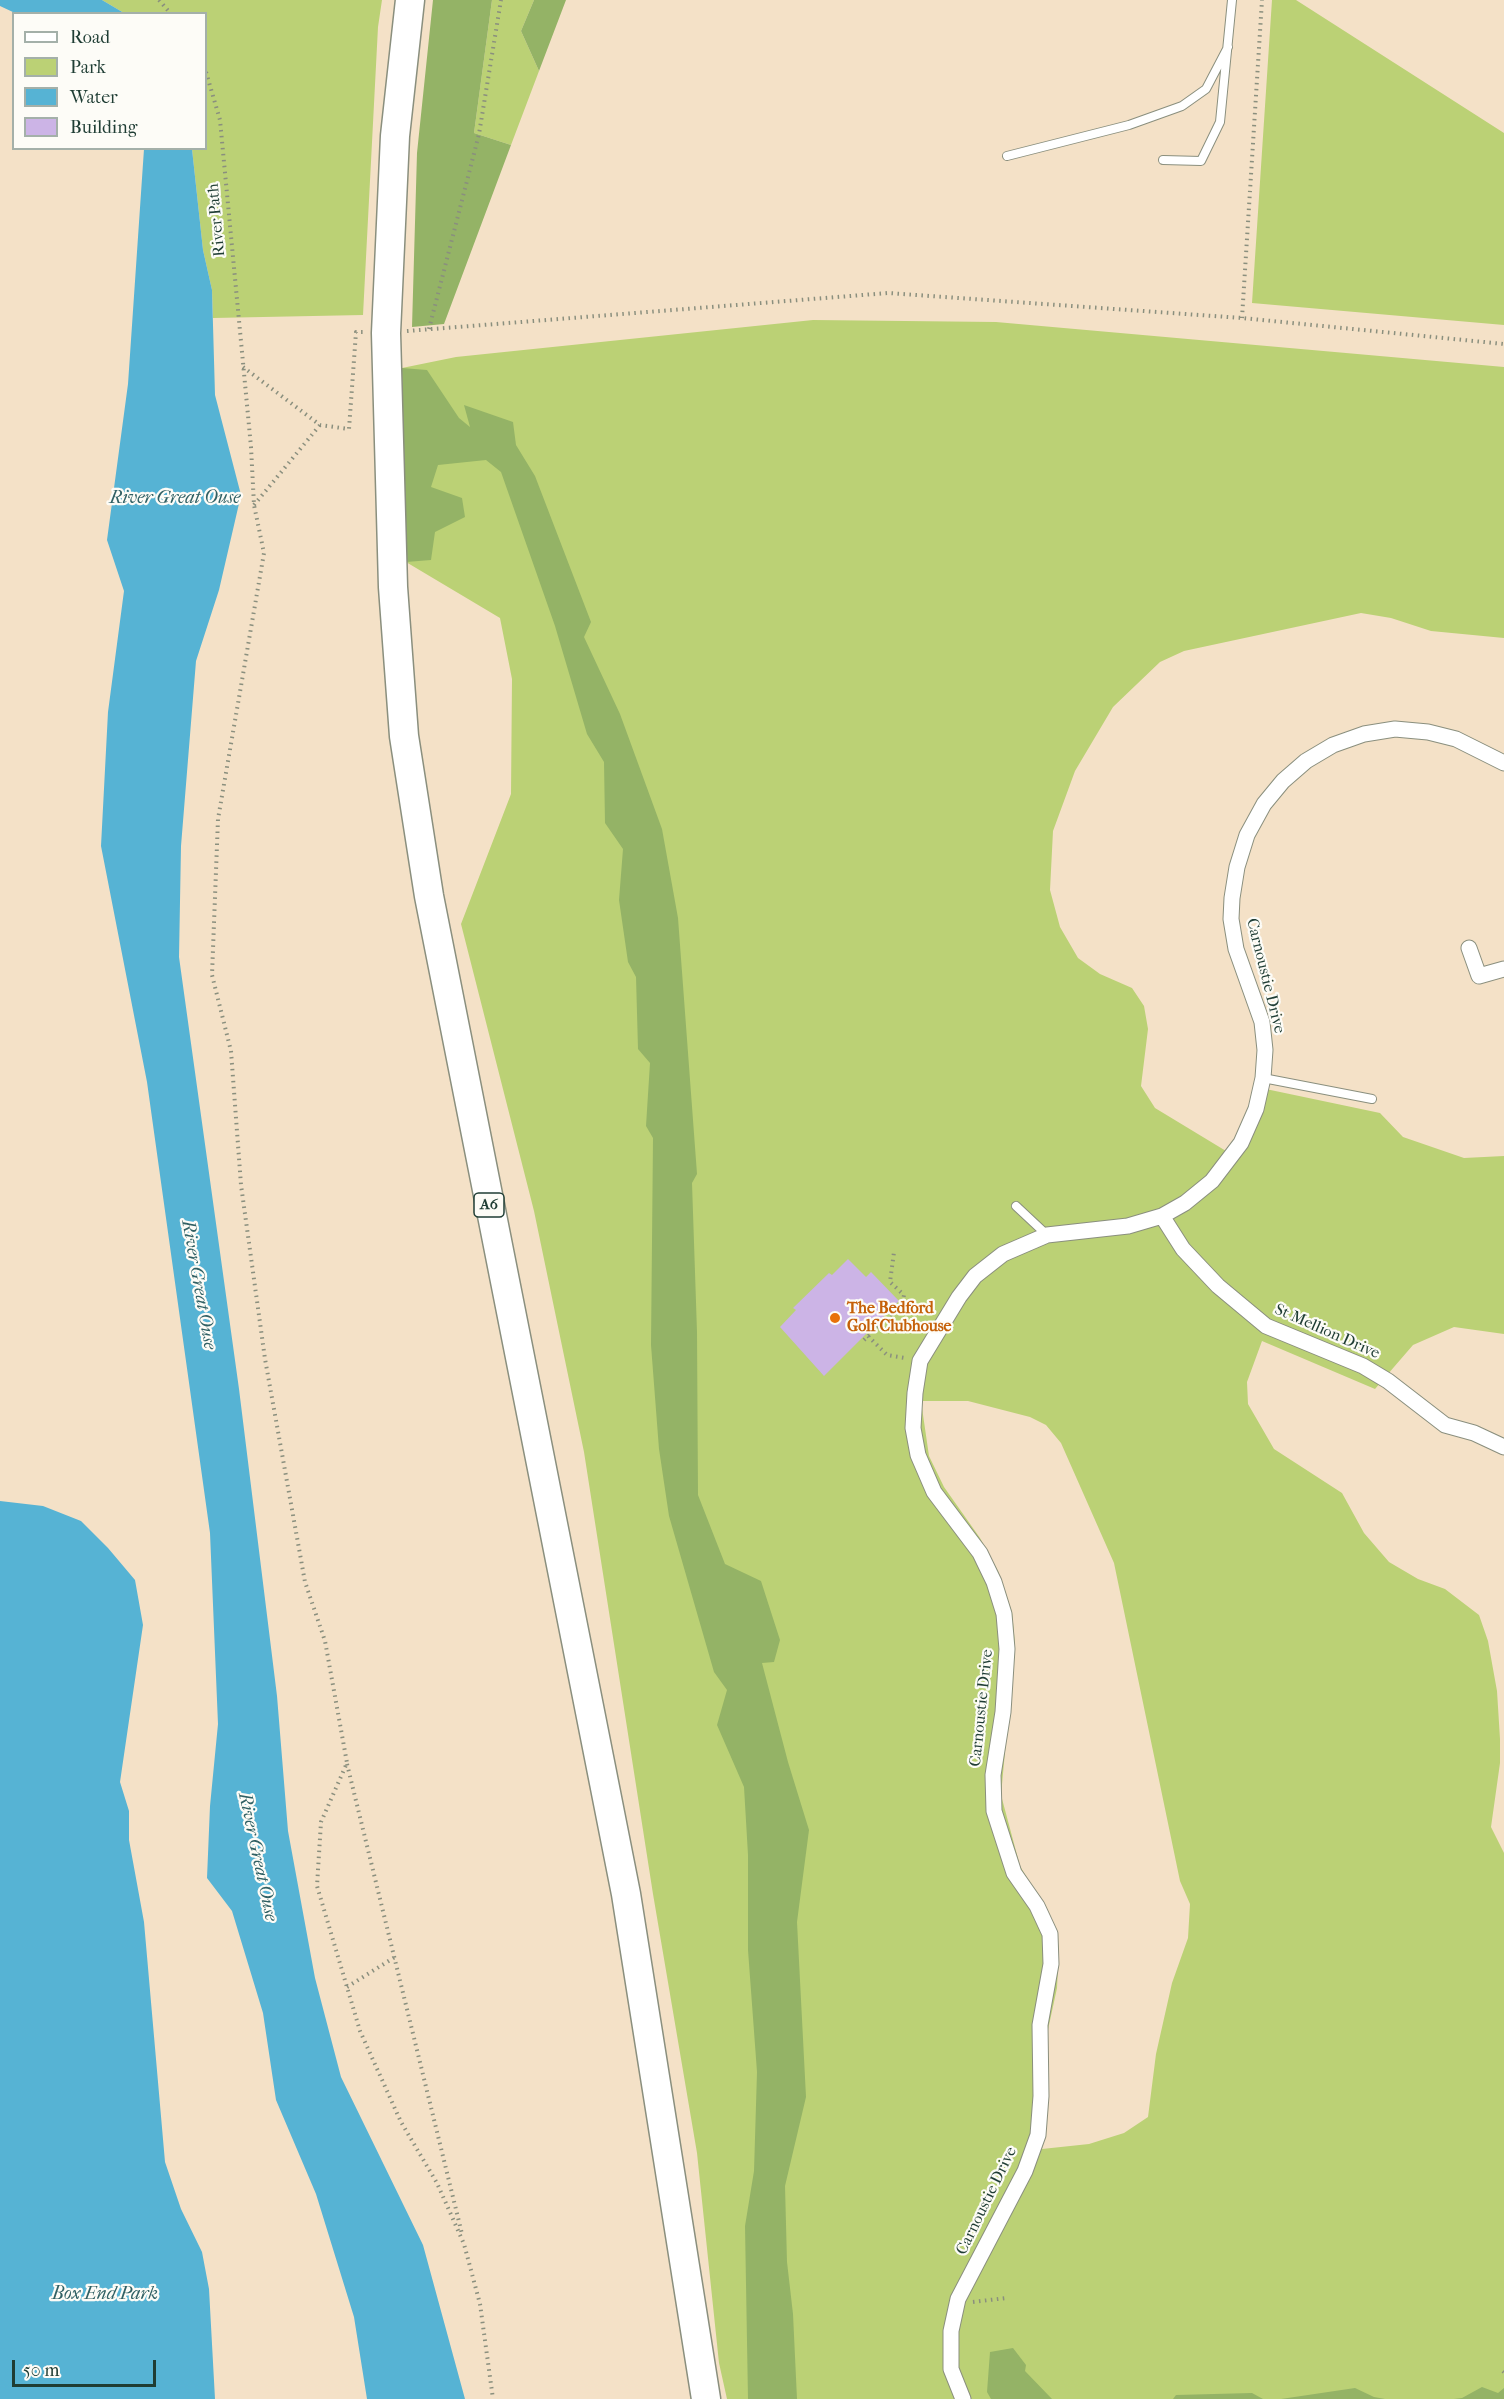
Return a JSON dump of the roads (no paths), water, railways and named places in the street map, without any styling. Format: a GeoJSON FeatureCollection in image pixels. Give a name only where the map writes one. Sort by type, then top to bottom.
{"type":"FeatureCollection","features":[{"type":"Feature","properties":{"kind":"highway","name":"A6"},"geometry":{"type":"LineString","coordinates":[[410,0],[395,136],[386,333],[393,587],[404,736],[429,896],[626,1894],[706,2399]]}},
{"type":"Feature","properties":{"kind":"street","name":"Carnoustie Drive"},"geometry":{"type":"LineString","coordinates":[[963,2399],[951,2369],[951,2331],[958,2299],[1025,2171],[1038,2134],[1041,2096],[1040,2025],[1051,1964],[1050,1934],[1037,1906],[1014,1873],[994,1810],[993,1775],[1003,1712],[1007,1648],[1004,1614],[994,1582],[980,1553],[934,1492],[918,1455],[913,1428],[920,1361],[935,1333],[975,1276],[1003,1254],[1047,1235],[1128,1226],[1162,1216],[1185,1203],[1212,1181],[1237,1148],[1256,1108],[1263,1078],[1265,1050],[1262,1022],[1236,949],[1231,919],[1237,867],[1247,835],[1264,804],[1283,781],[1306,761],[1333,745],[1364,734],[1395,729],[1428,732],[1456,739],[1504,763]]}},
{"type":"Feature","properties":{"kind":"street"},"geometry":{"type":"LineString","coordinates":[[1469,948],[1479,976],[1504,969]]}},
{"type":"Feature","properties":{"kind":"street","name":"St Mellion Drive"},"geometry":{"type":"LineString","coordinates":[[1162,1216],[1183,1249],[1218,1286],[1266,1326],[1364,1366],[1389,1381],[1445,1425],[1474,1433],[1504,1447]]}},
{"type":"Feature","properties":{"kind":"lane"},"geometry":{"type":"LineString","coordinates":[[1163,160],[1201,161],[1220,122],[1232,0]]}},
{"type":"Feature","properties":{"kind":"lane"},"geometry":{"type":"LineString","coordinates":[[1007,156],[1129,125],[1182,106],[1206,89],[1228,47]]}},
{"type":"Feature","properties":{"kind":"lane"},"geometry":{"type":"LineString","coordinates":[[1263,1078],[1372,1099]]}},
{"type":"Feature","properties":{"kind":"lane"},"geometry":{"type":"LineString","coordinates":[[1016,1206],[1047,1235]]}},
{"type":"Feature","properties":{"kind":"water"},"geometry":{"type":"Polygon","coordinates":[[[0,0],[102,0],[122,12],[13,12],[0,6],[0,0]]]}},
{"type":"Feature","properties":{"kind":"water","name":"River Great Ouse"},"geometry":{"type":"Polygon","coordinates":[[[144,150],[192,150],[203,250],[212,290],[215,395],[241,495],[219,590],[196,661],[181,846],[179,957],[239,1389],[277,1696],[288,1831],[315,1978],[341,2077],[423,2245],[465,2399],[367,2399],[354,2317],[316,2194],[276,2100],[263,2013],[232,1911],[207,1878],[210,1806],[218,1724],[210,1533],[147,1082],[101,846],[108,712],[124,591],[107,540],[128,384],[144,150]]]}},
{"type":"Feature","properties":{"kind":"water","name":"Box End Park"},"geometry":{"type":"Polygon","coordinates":[[[0,1501],[43,1506],[81,1521],[135,1580],[143,1625],[120,1782],[129,1811],[129,1840],[144,1922],[165,2162],[181,2209],[202,2252],[209,2289],[215,2399],[0,2399],[0,1501]]]}},
{"type":"Feature","properties":{"kind":"place","name":"The Bedford Golf Clubhouse"},"geometry":{"type":"Point","coordinates":[835,1318]}}]}
